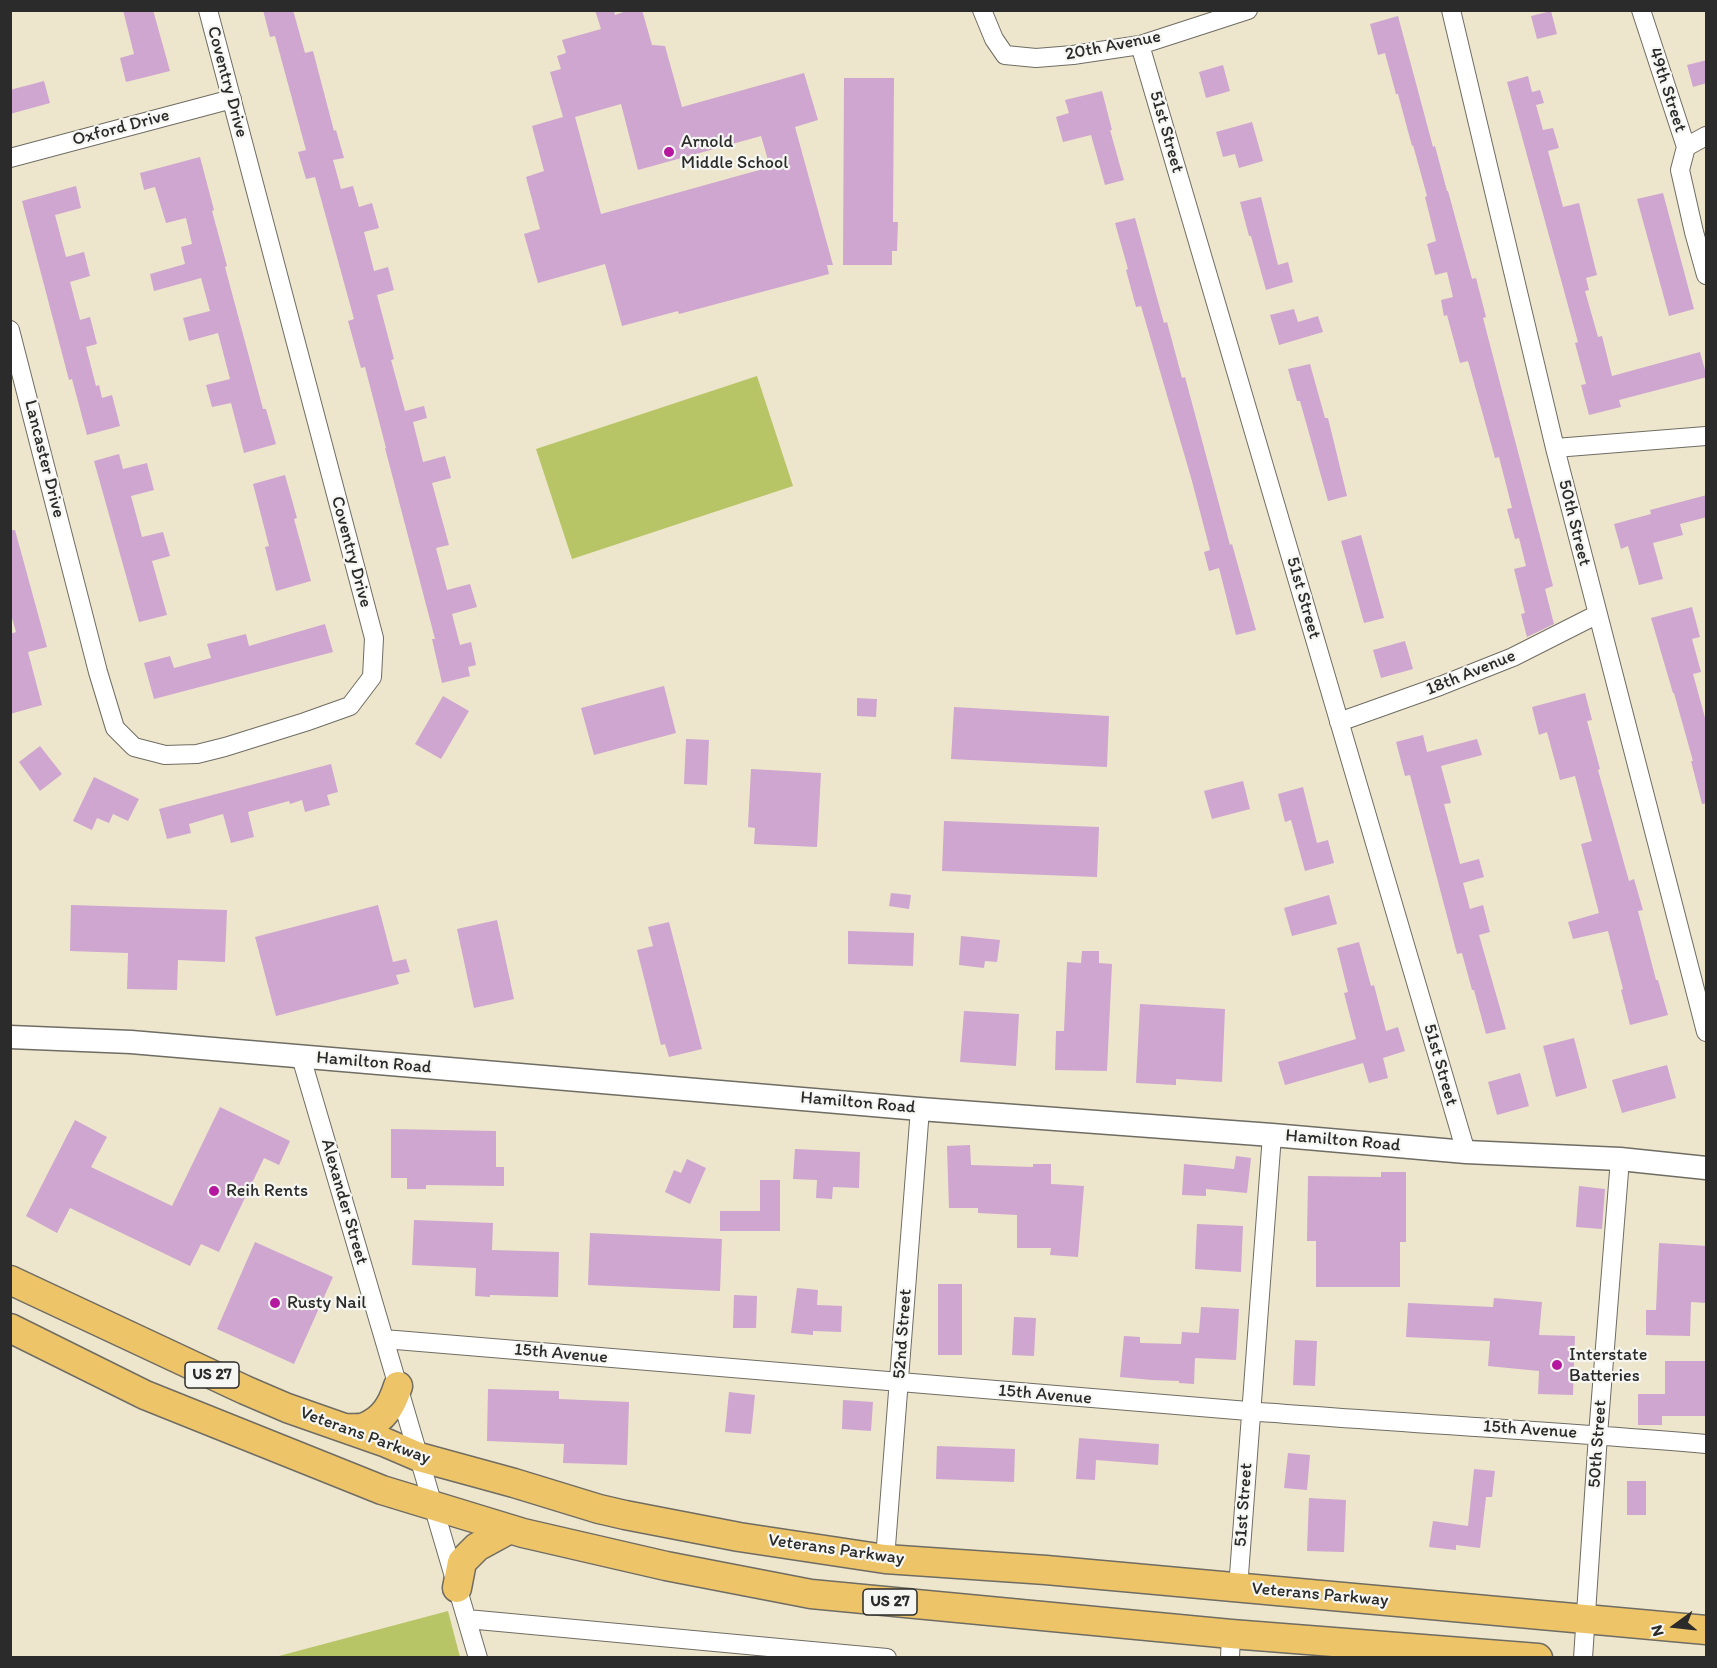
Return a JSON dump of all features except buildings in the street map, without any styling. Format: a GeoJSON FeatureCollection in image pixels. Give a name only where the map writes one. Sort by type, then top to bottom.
{"type":"FeatureCollection","features":[{"type":"Feature","properties":{"kind":"main road","name":"Veterans Parkway"},"geometry":{"type":"LineString","coordinates":[[10,1280],[287,1408],[419,1457],[625,1515],[739,1537],[885,1559],[1046,1570],[1707,1630]]}},
{"type":"Feature","properties":{"kind":"main road","name":"US 27"},"geometry":{"type":"LineString","coordinates":[[10,1328],[145,1395],[382,1490],[510,1529],[666,1566],[811,1594],[1231,1646],[1538,1658]]}},
{"type":"Feature","properties":{"kind":"main road"},"geometry":{"type":"LineString","coordinates":[[345,1428],[363,1428],[382,1416],[392,1404],[398,1386]]}},
{"type":"Feature","properties":{"kind":"main road"},"geometry":{"type":"LineString","coordinates":[[457,1587],[462,1562],[477,1547],[510,1529]]}},
{"type":"Feature","properties":{"kind":"street","name":"Coventry Drive"},"geometry":{"type":"LineString","coordinates":[[77,588],[115,728],[134,747],[165,755],[197,754],[225,747],[350,706],[372,678],[374,638],[208,10]]}},
{"type":"Feature","properties":{"kind":"street","name":"20th Avenue"},"geometry":{"type":"LineString","coordinates":[[982,10],[994,39],[1005,55],[1047,57],[1073,56],[1140,45],[1248,10]]}},
{"type":"Feature","properties":{"kind":"street","name":"50th Street"},"geometry":{"type":"LineString","coordinates":[[1450,10],[1556,448],[1707,1032]]}},
{"type":"Feature","properties":{"kind":"street","name":"49th Street"},"geometry":{"type":"LineString","coordinates":[[1641,10],[1686,147],[1680,170],[1694,232],[1707,275]]}},
{"type":"Feature","properties":{"kind":"street","name":"51st Street"},"geometry":{"type":"LineString","coordinates":[[1140,45],[1466,1152]]}},
{"type":"Feature","properties":{"kind":"street","name":"Oxford Drive"},"geometry":{"type":"LineString","coordinates":[[10,158],[232,99]]}},
{"type":"Feature","properties":{"kind":"street"},"geometry":{"type":"LineString","coordinates":[[1686,147],[1707,136]]}},
{"type":"Feature","properties":{"kind":"street","name":"Lancaster Drive"},"geometry":{"type":"LineString","coordinates":[[10,330],[77,588]]}},
{"type":"Feature","properties":{"kind":"street"},"geometry":{"type":"LineString","coordinates":[[1556,448],[1707,436]]}},
{"type":"Feature","properties":{"kind":"street","name":"18th Avenue"},"geometry":{"type":"LineString","coordinates":[[1340,722],[1513,657],[1598,614]]}},
{"type":"Feature","properties":{"kind":"street","name":"Hamilton Road"},"geometry":{"type":"LineString","coordinates":[[10,1037],[131,1042],[920,1109],[1466,1152],[1620,1159],[1707,1168]]}},
{"type":"Feature","properties":{"kind":"street","name":"Alexander Street"},"geometry":{"type":"LineString","coordinates":[[301,1057],[477,1658]]}},
{"type":"Feature","properties":{"kind":"street","name":"52nd Street"},"geometry":{"type":"LineString","coordinates":[[885,1559],[920,1109]]}},
{"type":"Feature","properties":{"kind":"street","name":"51st Street"},"geometry":{"type":"LineString","coordinates":[[1238,1588],[1272,1135]]}},
{"type":"Feature","properties":{"kind":"street","name":"50th Street"},"geometry":{"type":"LineString","coordinates":[[1583,1658],[1620,1159]]}},
{"type":"Feature","properties":{"kind":"street","name":"15th Avenue"},"geometry":{"type":"LineString","coordinates":[[384,1339],[899,1384],[1707,1444]]}},
{"type":"Feature","properties":{"kind":"street"},"geometry":{"type":"LineString","coordinates":[[467,1619],[879,1657]]}},
{"type":"Feature","properties":{"kind":"green space"},"geometry":{"type":"Polygon","coordinates":[[[757,376],[793,486],[572,559],[536,449],[757,376]]]}},
{"type":"Feature","properties":{"kind":"green space"},"geometry":{"type":"Polygon","coordinates":[[[448,1611],[460,1657],[275,1657],[448,1611]]]}},
{"type":"Feature","properties":{"kind":"place","name":"Arnold Middle School"},"geometry":{"type":"Point","coordinates":[669,152]}},
{"type":"Feature","properties":{"kind":"place","name":"Reih Rents"},"geometry":{"type":"Point","coordinates":[214,1191]}},
{"type":"Feature","properties":{"kind":"place","name":"Rusty Nail"},"geometry":{"type":"Point","coordinates":[275,1303]}},
{"type":"Feature","properties":{"kind":"place","name":"Interstate Batteries"},"geometry":{"type":"Point","coordinates":[1557,1365]}}]}
